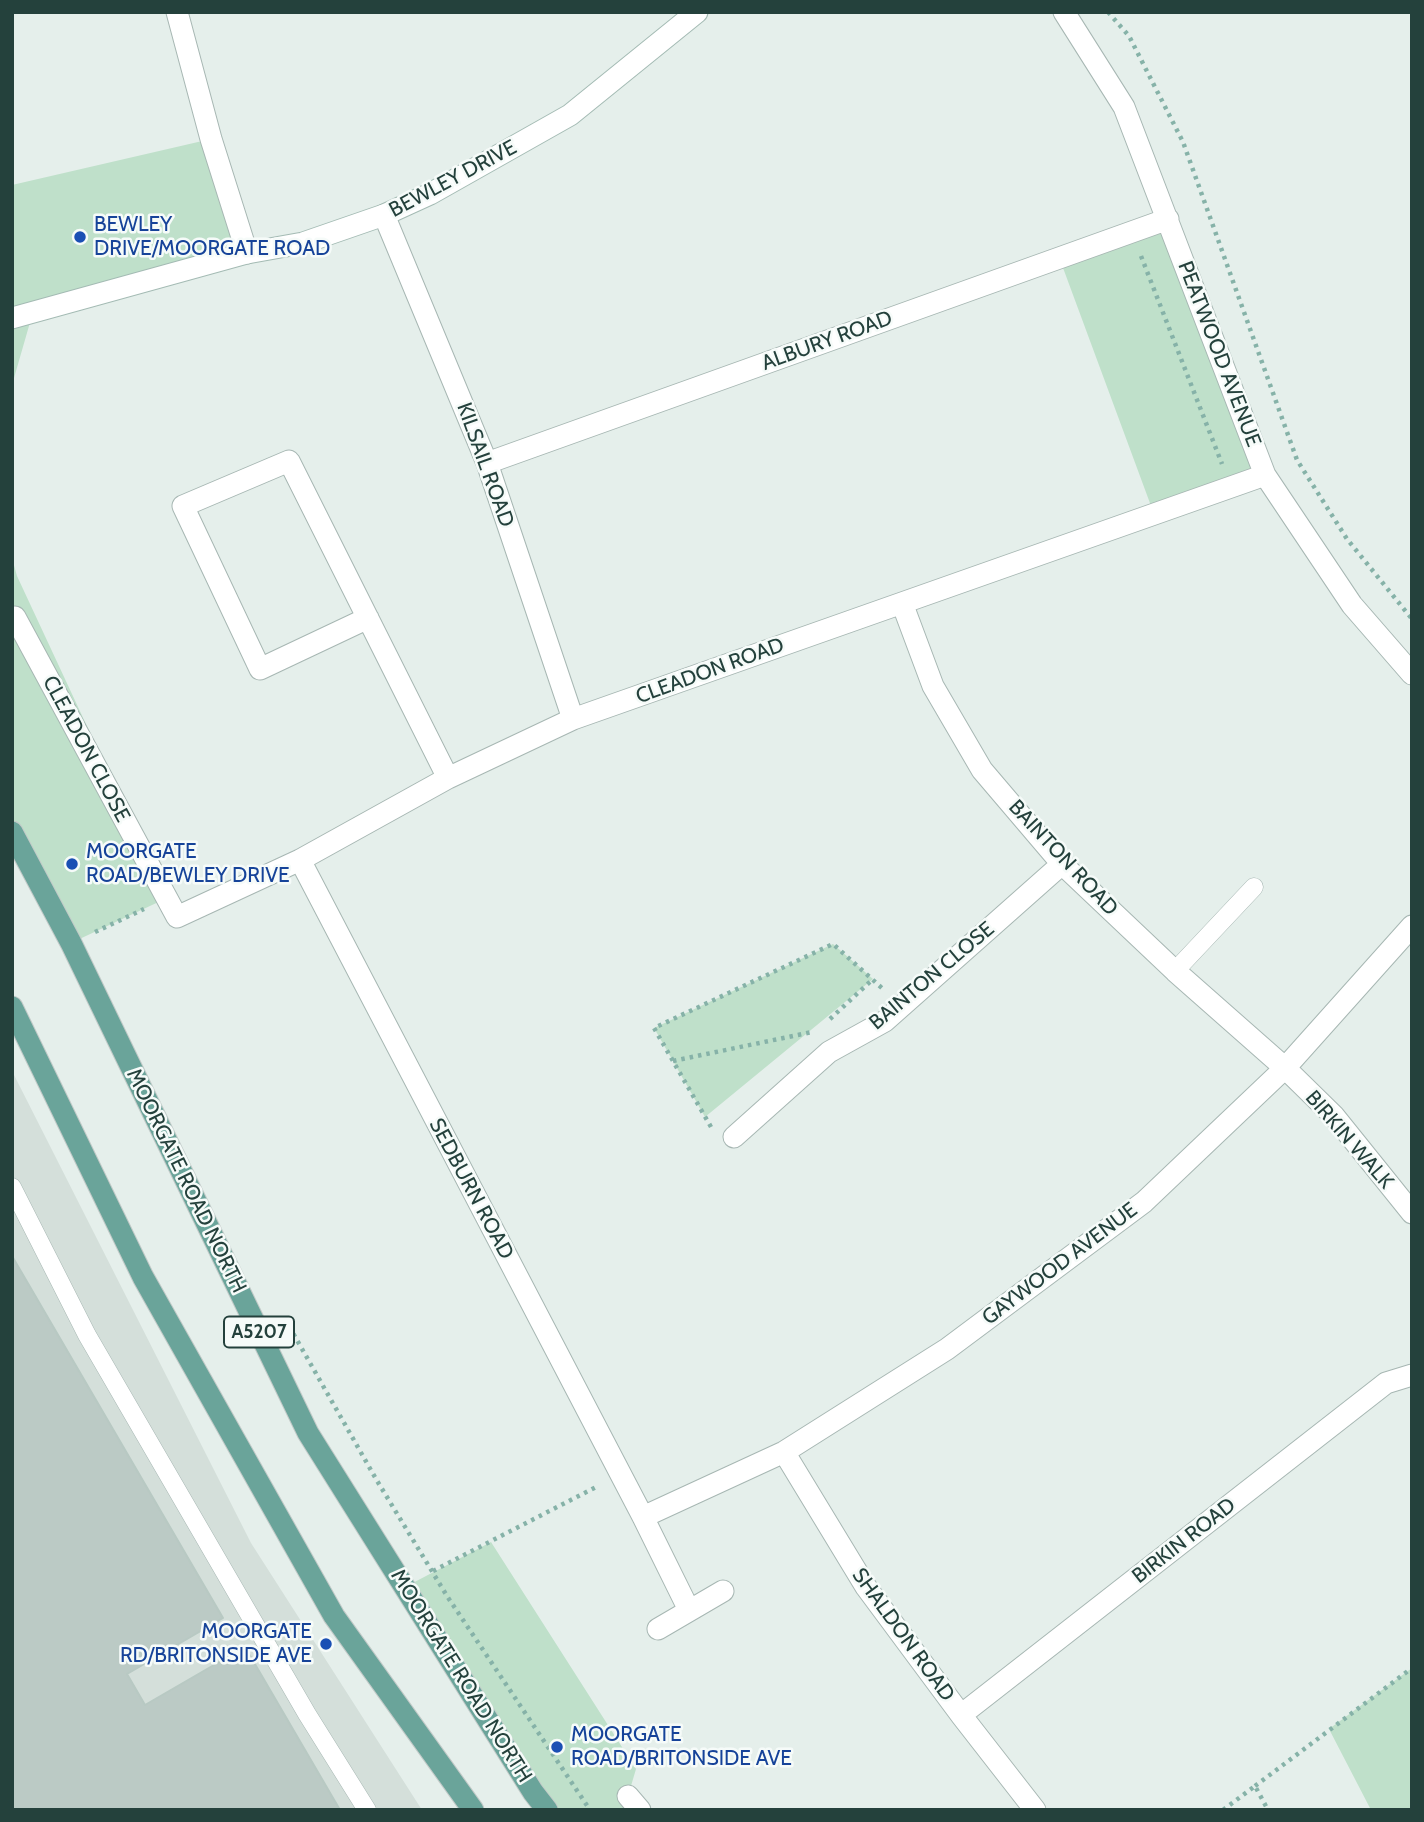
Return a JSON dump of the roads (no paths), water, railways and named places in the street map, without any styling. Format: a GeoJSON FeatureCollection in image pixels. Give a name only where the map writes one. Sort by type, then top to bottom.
{"type":"FeatureCollection","features":[{"type":"Feature","properties":{"kind":"main road","name":"MOORGATE ROAD NORTH"},"geometry":{"type":"LineString","coordinates":[[12,832],[20,864],[71,943],[308,1433],[533,1792],[547,1810]]}},
{"type":"Feature","properties":{"kind":"main road"},"geometry":{"type":"LineString","coordinates":[[12,1007],[143,1277],[334,1616],[472,1810]]}},
{"type":"Feature","properties":{"kind":"street"},"geometry":{"type":"LineString","coordinates":[[177,12],[211,139],[247,253]]}},
{"type":"Feature","properties":{"kind":"street","name":"BEWLEY DRIVE"},"geometry":{"type":"LineString","coordinates":[[12,318],[247,253],[303,243],[384,215],[430,194],[570,115],[697,12]]}},
{"type":"Feature","properties":{"kind":"street","name":"PEATWOOD AVENUE"},"geometry":{"type":"LineString","coordinates":[[1064,12],[1124,107],[1265,475],[1352,605],[1412,674]]}},
{"type":"Feature","properties":{"kind":"street","name":"KILSAIL ROAD"},"geometry":{"type":"LineString","coordinates":[[384,215],[486,463],[573,719]]}},
{"type":"Feature","properties":{"kind":"street","name":"ALBURY ROAD"},"geometry":{"type":"LineString","coordinates":[[486,463],[1168,219]]}},
{"type":"Feature","properties":{"kind":"street"},"geometry":{"type":"LineString","coordinates":[[368,618],[260,669],[183,506],[289,461],[368,618],[448,778]]}},
{"type":"Feature","properties":{"kind":"street","name":"CLEADON ROAD"},"geometry":{"type":"LineString","coordinates":[[177,917],[300,860],[448,778],[573,719],[1265,475]]}},
{"type":"Feature","properties":{"kind":"street","name":"BAINTON ROAD"},"geometry":{"type":"LineString","coordinates":[[902,603],[933,686],[982,770],[1062,864],[1175,971],[1285,1068]]}},
{"type":"Feature","properties":{"kind":"street","name":"CLEADON CLOSE"},"geometry":{"type":"LineString","coordinates":[[15,617],[177,917]]}},
{"type":"Feature","properties":{"kind":"street","name":"SEDBURN ROAD"},"geometry":{"type":"LineString","coordinates":[[300,860],[689,1610]]}},
{"type":"Feature","properties":{"kind":"street","name":"BAINTON CLOSE"},"geometry":{"type":"LineString","coordinates":[[734,1138],[829,1052],[885,1021],[1062,864]]}},
{"type":"Feature","properties":{"kind":"street","name":"GAYWOOD AVENUE"},"geometry":{"type":"LineString","coordinates":[[643,1517],[784,1452],[947,1349],[1144,1202],[1285,1068],[1412,926]]}},
{"type":"Feature","properties":{"kind":"street","name":"BIRKIN WALK"},"geometry":{"type":"LineString","coordinates":[[1285,1068],[1334,1116],[1412,1213]]}},
{"type":"Feature","properties":{"kind":"street","name":"BIRKIN ROAD"},"geometry":{"type":"LineString","coordinates":[[961,1715],[1386,1383],[1412,1376]]}},
{"type":"Feature","properties":{"kind":"street","name":"SHALDON ROAD"},"geometry":{"type":"LineString","coordinates":[[784,1452],[866,1587],[1035,1810]]}},
{"type":"Feature","properties":{"kind":"street"},"geometry":{"type":"LineString","coordinates":[[657,1629],[723,1591]]}},
{"type":"Feature","properties":{"kind":"lane"},"geometry":{"type":"LineString","coordinates":[[1175,971],[1254,887]]}},
{"type":"Feature","properties":{"kind":"lane"},"geometry":{"type":"LineString","coordinates":[[12,1187],[88,1335],[300,1702],[367,1810]]}},
{"type":"Feature","properties":{"kind":"place","name":"BEWLEY DRIVE/MOORGATE ROAD"},"geometry":{"type":"Point","coordinates":[80,237]}},
{"type":"Feature","properties":{"kind":"place","name":"MOORGATE ROAD/BEWLEY DRIVE"},"geometry":{"type":"Point","coordinates":[72,864]}},
{"type":"Feature","properties":{"kind":"place","name":"MOORGATE RD/BRITONSIDE AVE"},"geometry":{"type":"Point","coordinates":[326,1644]}},
{"type":"Feature","properties":{"kind":"place","name":"MOORGATE ROAD/BRITONSIDE AVE"},"geometry":{"type":"Point","coordinates":[557,1747]}}]}
